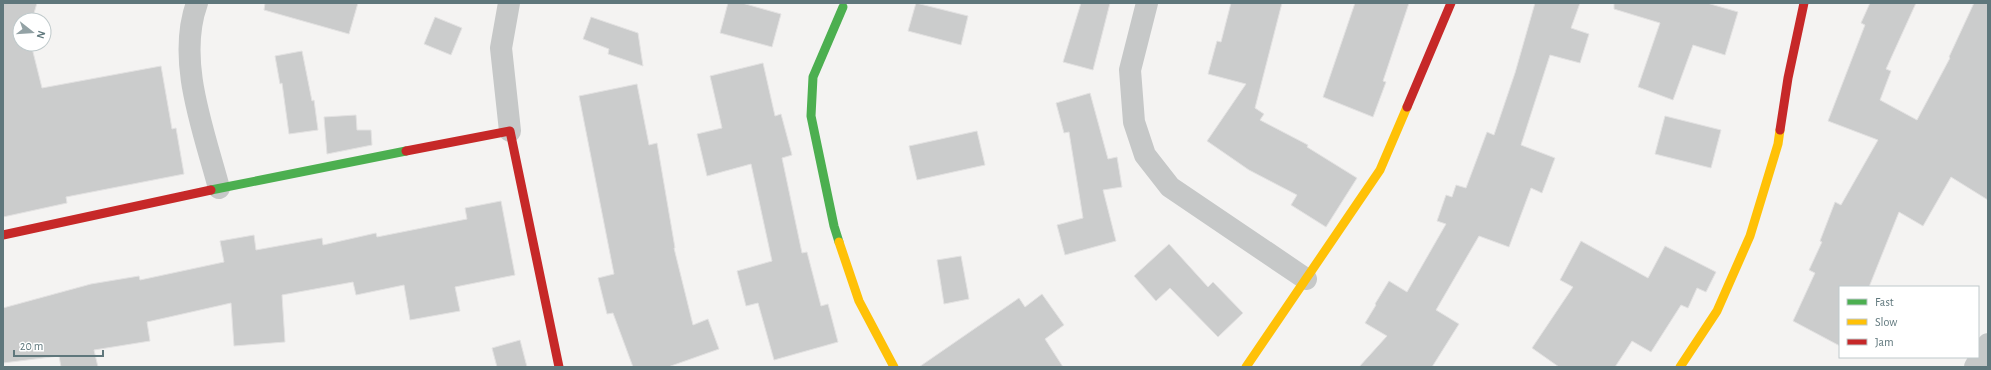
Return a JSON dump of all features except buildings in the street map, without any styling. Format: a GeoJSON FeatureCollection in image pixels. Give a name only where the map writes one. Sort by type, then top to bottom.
{"type":"FeatureCollection","features":[{"type":"Feature","properties":{"kind":"street"},"geometry":{"type":"LineString","coordinates":[[197,3],[192,16],[190,76],[219,188]]}},
{"type":"Feature","properties":{"kind":"street"},"geometry":{"type":"LineString","coordinates":[[509,3],[501,48],[510,132],[559,367]]}},
{"type":"Feature","properties":{"kind":"street"},"geometry":{"type":"LineString","coordinates":[[1147,3],[1130,70],[1134,122],[1145,154],[1170,187],[1306,279]]}},
{"type":"Feature","properties":{"kind":"street"},"geometry":{"type":"LineString","coordinates":[[1246,367],[1380,170],[1451,3]]}},
{"type":"Feature","properties":{"kind":"street"},"geometry":{"type":"LineString","coordinates":[[1680,367],[1717,311],[1750,236],[1778,144],[1788,78],[1804,3]]}},
{"type":"Feature","properties":{"kind":"street"},"geometry":{"type":"LineString","coordinates":[[843,7],[813,77],[811,116],[834,226],[859,301],[894,367]]}},
{"type":"Feature","properties":{"kind":"street"},"geometry":{"type":"LineString","coordinates":[[3,236],[219,188],[510,132]]}},
{"type":"Feature","properties":{"kind":"street"},"geometry":{"type":"LineString","coordinates":[[1975,367],[1988,344]]}},
{"type":"Feature","properties":{"kind":"traffic: fast"},"geometry":{"type":"LineString","coordinates":[[839,242],[834,226],[811,116],[813,77],[843,7]]}},
{"type":"Feature","properties":{"kind":"traffic: fast"},"geometry":{"type":"LineString","coordinates":[[211,190],[406,151]]}},
{"type":"Feature","properties":{"kind":"traffic: slow"},"geometry":{"type":"LineString","coordinates":[[1246,367],[1380,170],[1407,107]]}},
{"type":"Feature","properties":{"kind":"traffic: slow"},"geometry":{"type":"LineString","coordinates":[[1680,367],[1717,311],[1750,236],[1778,144],[1780,130]]}},
{"type":"Feature","properties":{"kind":"traffic: slow"},"geometry":{"type":"LineString","coordinates":[[839,242],[859,301],[894,367]]}},
{"type":"Feature","properties":{"kind":"traffic: jam"},"geometry":{"type":"LineString","coordinates":[[1407,107],[1451,3]]}},
{"type":"Feature","properties":{"kind":"traffic: jam"},"geometry":{"type":"LineString","coordinates":[[1780,130],[1788,78],[1804,3]]}},
{"type":"Feature","properties":{"kind":"traffic: jam"},"geometry":{"type":"LineString","coordinates":[[406,151],[510,131],[559,367]]}},
{"type":"Feature","properties":{"kind":"traffic: jam"},"geometry":{"type":"LineString","coordinates":[[3,235],[211,190]]}}]}
